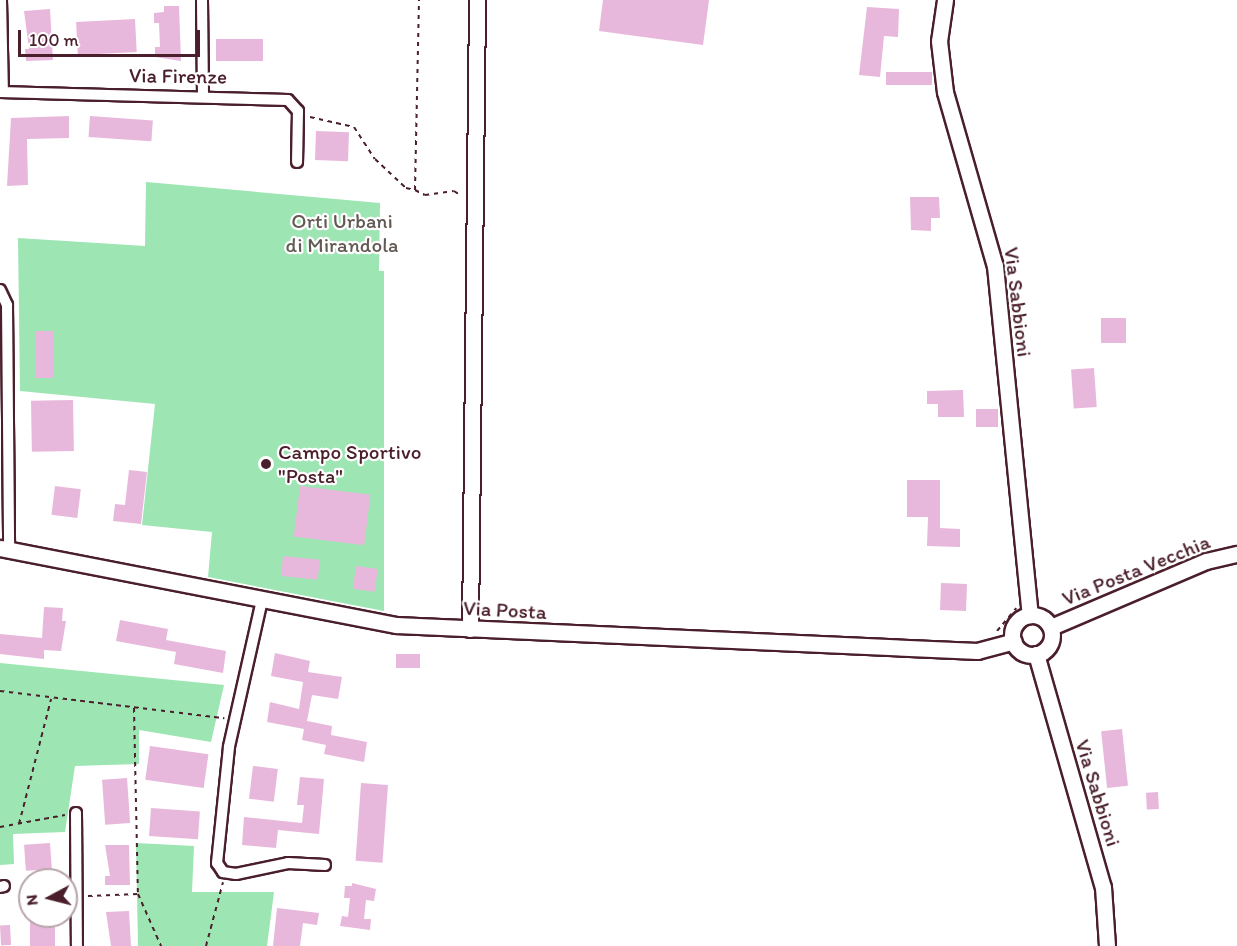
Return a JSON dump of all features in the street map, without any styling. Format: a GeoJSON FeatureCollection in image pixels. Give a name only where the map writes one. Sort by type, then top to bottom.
{"type":"FeatureCollection","features":[{"type":"Feature","properties":{"kind":"street"},"geometry":{"type":"LineString","coordinates":[[0,0],[1,92]]}},
{"type":"Feature","properties":{"kind":"street"},"geometry":{"type":"LineString","coordinates":[[202,0],[203,96]]}},
{"type":"Feature","properties":{"kind":"street"},"geometry":{"type":"LineString","coordinates":[[470,629],[477,0]]}},
{"type":"Feature","properties":{"kind":"street","name":"Via Sabbioni"},"geometry":{"type":"LineString","coordinates":[[945,0],[939,41],[945,92],[995,266],[1030,615]]}},
{"type":"Feature","properties":{"kind":"street","name":"Via Firenze"},"geometry":{"type":"LineString","coordinates":[[1,92],[288,100],[297,106],[298,117]]}},
{"type":"Feature","properties":{"kind":"street"},"geometry":{"type":"LineString","coordinates":[[297,162],[298,117]]}},
{"type":"Feature","properties":{"kind":"street"},"geometry":{"type":"LineString","coordinates":[[1,290],[7,305],[4,389],[5,549]]}},
{"type":"Feature","properties":{"kind":"street","name":"Via Posta"},"geometry":{"type":"LineString","coordinates":[[5,549],[379,623],[977,651],[1014,641]]}},
{"type":"Feature","properties":{"kind":"street","name":"Via Posta Vecchia"},"geometry":{"type":"LineString","coordinates":[[1050,627],[1197,565],[1237,554]]}},
{"type":"Feature","properties":{"kind":"street"},"geometry":{"type":"LineString","coordinates":[[262,600],[236,719],[216,853],[217,863],[226,873],[247,874],[288,862],[325,865]]}},
{"type":"Feature","properties":{"kind":"street"},"geometry":{"type":"LineString","coordinates":[[1030,615],[1042,618],[1050,627],[1051,641],[1036,654],[1022,652],[1014,641],[1014,627],[1030,615]]}},
{"type":"Feature","properties":{"kind":"street","name":"Via Sabbioni"},"geometry":{"type":"LineString","coordinates":[[1036,654],[1103,887],[1107,946]]}},
{"type":"Feature","properties":{"kind":"street"},"geometry":{"type":"LineString","coordinates":[[76,813],[77,868]]}},
{"type":"Feature","properties":{"kind":"street"},"geometry":{"type":"LineString","coordinates":[[77,928],[77,946]]}},
{"type":"Feature","properties":{"kind":"path"},"geometry":{"type":"LineString","coordinates":[[415,190],[418,0]]}},
{"type":"Feature","properties":{"kind":"path"},"geometry":{"type":"LineString","coordinates":[[298,117],[322,118],[354,127],[375,159],[406,188],[432,195],[454,191],[465,201],[475,201]]}},
{"type":"Feature","properties":{"kind":"path"},"geometry":{"type":"LineString","coordinates":[[990,635],[1011,616],[1017,603]]}},
{"type":"Feature","properties":{"kind":"path"},"geometry":{"type":"LineString","coordinates":[[0,691],[236,719]]}},
{"type":"Feature","properties":{"kind":"path"},"geometry":{"type":"LineString","coordinates":[[19,824],[51,697]]}},
{"type":"Feature","properties":{"kind":"path"},"geometry":{"type":"LineString","coordinates":[[134,707],[138,894],[161,946]]}},
{"type":"Feature","properties":{"kind":"path"},"geometry":{"type":"LineString","coordinates":[[0,827],[76,813]]}},
{"type":"Feature","properties":{"kind":"path"},"geometry":{"type":"LineString","coordinates":[[206,946],[226,873]]}},
{"type":"Feature","properties":{"kind":"path"},"geometry":{"type":"LineString","coordinates":[[78,897],[138,894]]}},
{"type":"Feature","properties":{"kind":"green space","name":"Campo Sportivo \"Posta\""},"geometry":{"type":"Polygon","coordinates":[[[146,182],[380,203],[379,271],[384,271],[384,611],[208,577],[212,532],[142,525],[155,404],[20,391],[18,238],[145,246],[146,182]]]}},
{"type":"Feature","properties":{"kind":"green space"},"geometry":{"type":"Polygon","coordinates":[[[0,663],[224,685],[211,742],[139,730],[139,764],[75,766],[65,832],[13,834],[14,864],[0,865],[0,663]]]}},
{"type":"Feature","properties":{"kind":"green space"},"geometry":{"type":"Polygon","coordinates":[[[136,843],[194,846],[192,892],[274,892],[267,946],[138,946],[136,843]]]}},
{"type":"Feature","properties":{"kind":"building"},"geometry":{"type":"Polygon","coordinates":[[[603,0],[709,0],[703,45],[599,31],[603,0]]]}},
{"type":"Feature","properties":{"kind":"building"},"geometry":{"type":"Polygon","coordinates":[[[164,6],[179,6],[181,61],[155,57],[155,47],[160,47],[159,23],[154,23],[154,13],[164,12],[164,6]]]}},
{"type":"Feature","properties":{"kind":"building"},"geometry":{"type":"Polygon","coordinates":[[[867,7],[899,9],[898,37],[884,36],[880,77],[859,75],[867,7]]]}},
{"type":"Feature","properties":{"kind":"building"},"geometry":{"type":"Polygon","coordinates":[[[50,9],[53,60],[26,61],[25,49],[29,49],[24,11],[50,9]]]}},
{"type":"Feature","properties":{"kind":"building"},"geometry":{"type":"Polygon","coordinates":[[[135,19],[137,52],[78,55],[76,22],[135,19]]]}},
{"type":"Feature","properties":{"kind":"building"},"geometry":{"type":"Polygon","coordinates":[[[216,39],[263,39],[263,61],[216,61],[216,39]]]}},
{"type":"Feature","properties":{"kind":"building"},"geometry":{"type":"Polygon","coordinates":[[[886,72],[932,72],[932,85],[886,85],[886,72]]]}},
{"type":"Feature","properties":{"kind":"building"},"geometry":{"type":"Polygon","coordinates":[[[69,116],[69,138],[27,139],[28,185],[7,186],[11,118],[69,116]]]}},
{"type":"Feature","properties":{"kind":"building"},"geometry":{"type":"Polygon","coordinates":[[[90,116],[153,120],[151,141],[89,137],[90,116]]]}},
{"type":"Feature","properties":{"kind":"building"},"geometry":{"type":"Polygon","coordinates":[[[316,131],[349,132],[348,161],[315,160],[316,131]]]}},
{"type":"Feature","properties":{"kind":"building"},"geometry":{"type":"Polygon","coordinates":[[[910,197],[939,197],[940,218],[931,218],[931,231],[911,230],[910,197]]]}},
{"type":"Feature","properties":{"kind":"building"},"geometry":{"type":"Polygon","coordinates":[[[1101,318],[1126,318],[1126,343],[1101,343],[1101,318]]]}},
{"type":"Feature","properties":{"kind":"building"},"geometry":{"type":"Polygon","coordinates":[[[36,331],[54,331],[54,378],[36,378],[36,331]]]}},
{"type":"Feature","properties":{"kind":"building"},"geometry":{"type":"Polygon","coordinates":[[[1094,368],[1097,407],[1074,409],[1071,370],[1094,368]]]}},
{"type":"Feature","properties":{"kind":"building"},"geometry":{"type":"Polygon","coordinates":[[[963,390],[964,417],[938,417],[938,404],[927,404],[927,391],[963,390]]]}},
{"type":"Feature","properties":{"kind":"building"},"geometry":{"type":"Polygon","coordinates":[[[73,400],[74,451],[32,452],[31,401],[73,400]]]}},
{"type":"Feature","properties":{"kind":"building"},"geometry":{"type":"Polygon","coordinates":[[[976,409],[998,409],[998,427],[976,427],[976,409]]]}},
{"type":"Feature","properties":{"kind":"building"},"geometry":{"type":"Polygon","coordinates":[[[129,470],[147,472],[141,524],[113,521],[115,504],[125,505],[129,470]]]}},
{"type":"Feature","properties":{"kind":"building"},"geometry":{"type":"Polygon","coordinates":[[[907,480],[940,480],[940,528],[960,529],[960,547],[927,546],[928,517],[907,517],[907,480]]]}},
{"type":"Feature","properties":{"kind":"building"},"geometry":{"type":"Polygon","coordinates":[[[55,486],[81,489],[77,518],[51,515],[55,486]]]}},
{"type":"Feature","properties":{"kind":"building"},"geometry":{"type":"Polygon","coordinates":[[[300,486],[370,495],[364,545],[294,537],[300,486]]]}},
{"type":"Feature","properties":{"kind":"building"},"geometry":{"type":"Polygon","coordinates":[[[283,556],[320,560],[318,580],[281,576],[283,556]]]}},
{"type":"Feature","properties":{"kind":"building"},"geometry":{"type":"Polygon","coordinates":[[[356,566],[378,569],[375,592],[353,589],[356,566]]]}},
{"type":"Feature","properties":{"kind":"building"},"geometry":{"type":"Polygon","coordinates":[[[941,583],[967,584],[966,611],[940,610],[941,583]]]}},
{"type":"Feature","properties":{"kind":"building"},"geometry":{"type":"Polygon","coordinates":[[[44,607],[63,608],[62,621],[66,621],[61,651],[44,650],[44,659],[0,654],[0,634],[42,638],[44,607]]]}},
{"type":"Feature","properties":{"kind":"building"},"geometry":{"type":"Polygon","coordinates":[[[120,620],[168,629],[166,640],[226,651],[223,673],[174,664],[176,652],[116,641],[120,620]]]}},
{"type":"Feature","properties":{"kind":"building"},"geometry":{"type":"Polygon","coordinates":[[[275,653],[310,661],[308,672],[342,677],[338,699],[312,695],[307,721],[332,726],[331,735],[367,742],[364,762],[324,754],[326,745],[302,740],[304,729],[267,722],[270,702],[299,709],[303,682],[271,676],[275,653]]]}},
{"type":"Feature","properties":{"kind":"building"},"geometry":{"type":"Polygon","coordinates":[[[396,654],[420,654],[420,668],[396,668],[396,654]]]}},
{"type":"Feature","properties":{"kind":"building"},"geometry":{"type":"Polygon","coordinates":[[[1122,729],[1128,786],[1107,788],[1101,731],[1122,729]]]}},
{"type":"Feature","properties":{"kind":"building"},"geometry":{"type":"Polygon","coordinates":[[[150,746],[208,754],[204,788],[145,780],[150,746]]]}},
{"type":"Feature","properties":{"kind":"building"},"geometry":{"type":"Polygon","coordinates":[[[253,766],[278,769],[274,802],[249,799],[253,766]]]}},
{"type":"Feature","properties":{"kind":"building"},"geometry":{"type":"Polygon","coordinates":[[[300,777],[324,779],[319,834],[278,830],[276,848],[242,845],[244,817],[302,823],[304,805],[297,805],[300,777]]]}},
{"type":"Feature","properties":{"kind":"building"},"geometry":{"type":"Polygon","coordinates":[[[127,778],[130,823],[105,825],[102,780],[127,778]]]}},
{"type":"Feature","properties":{"kind":"building"},"geometry":{"type":"Polygon","coordinates":[[[361,783],[388,785],[382,863],[356,861],[361,783]]]}},
{"type":"Feature","properties":{"kind":"building"},"geometry":{"type":"Polygon","coordinates":[[[1158,792],[1159,809],[1147,810],[1146,793],[1158,792]]]}},
{"type":"Feature","properties":{"kind":"building"},"geometry":{"type":"Polygon","coordinates":[[[151,808],[200,811],[198,839],[149,836],[151,808]]]}},
{"type":"Feature","properties":{"kind":"building"},"geometry":{"type":"Polygon","coordinates":[[[50,843],[52,868],[26,868],[24,845],[50,843]]]}},
{"type":"Feature","properties":{"kind":"building"},"geometry":{"type":"Polygon","coordinates":[[[105,845],[129,845],[130,885],[105,885],[105,876],[110,876],[105,845]]]}},
{"type":"Feature","properties":{"kind":"building"},"geometry":{"type":"Polygon","coordinates":[[[352,883],[376,889],[374,901],[366,900],[364,919],[371,919],[370,930],[340,926],[342,916],[348,917],[350,898],[344,898],[345,886],[352,886],[352,883]]]}},
{"type":"Feature","properties":{"kind":"building"},"geometry":{"type":"Polygon","coordinates":[[[277,908],[319,913],[317,925],[303,923],[300,946],[273,946],[277,908]]]}},
{"type":"Feature","properties":{"kind":"building"},"geometry":{"type":"Polygon","coordinates":[[[129,911],[131,946],[111,946],[106,912],[129,911]]]}},
{"type":"Feature","properties":{"kind":"building"},"geometry":{"type":"Polygon","coordinates":[[[10,925],[11,945],[1,945],[0,926],[10,925]]]}},
{"type":"Feature","properties":{"kind":"building"},"geometry":{"type":"Polygon","coordinates":[[[30,928],[55,928],[55,946],[30,946],[30,928]]]}},
{"type":"Feature","properties":{"kind":"place","name":"Campo Sportivo \"Posta\""},"geometry":{"type":"Point","coordinates":[266,464]}},
{"type":"Feature","properties":{"kind":"park label","name":"Orti Urbani di Mirandola"},"geometry":{"type":"Point","coordinates":[342,233]}}]}
